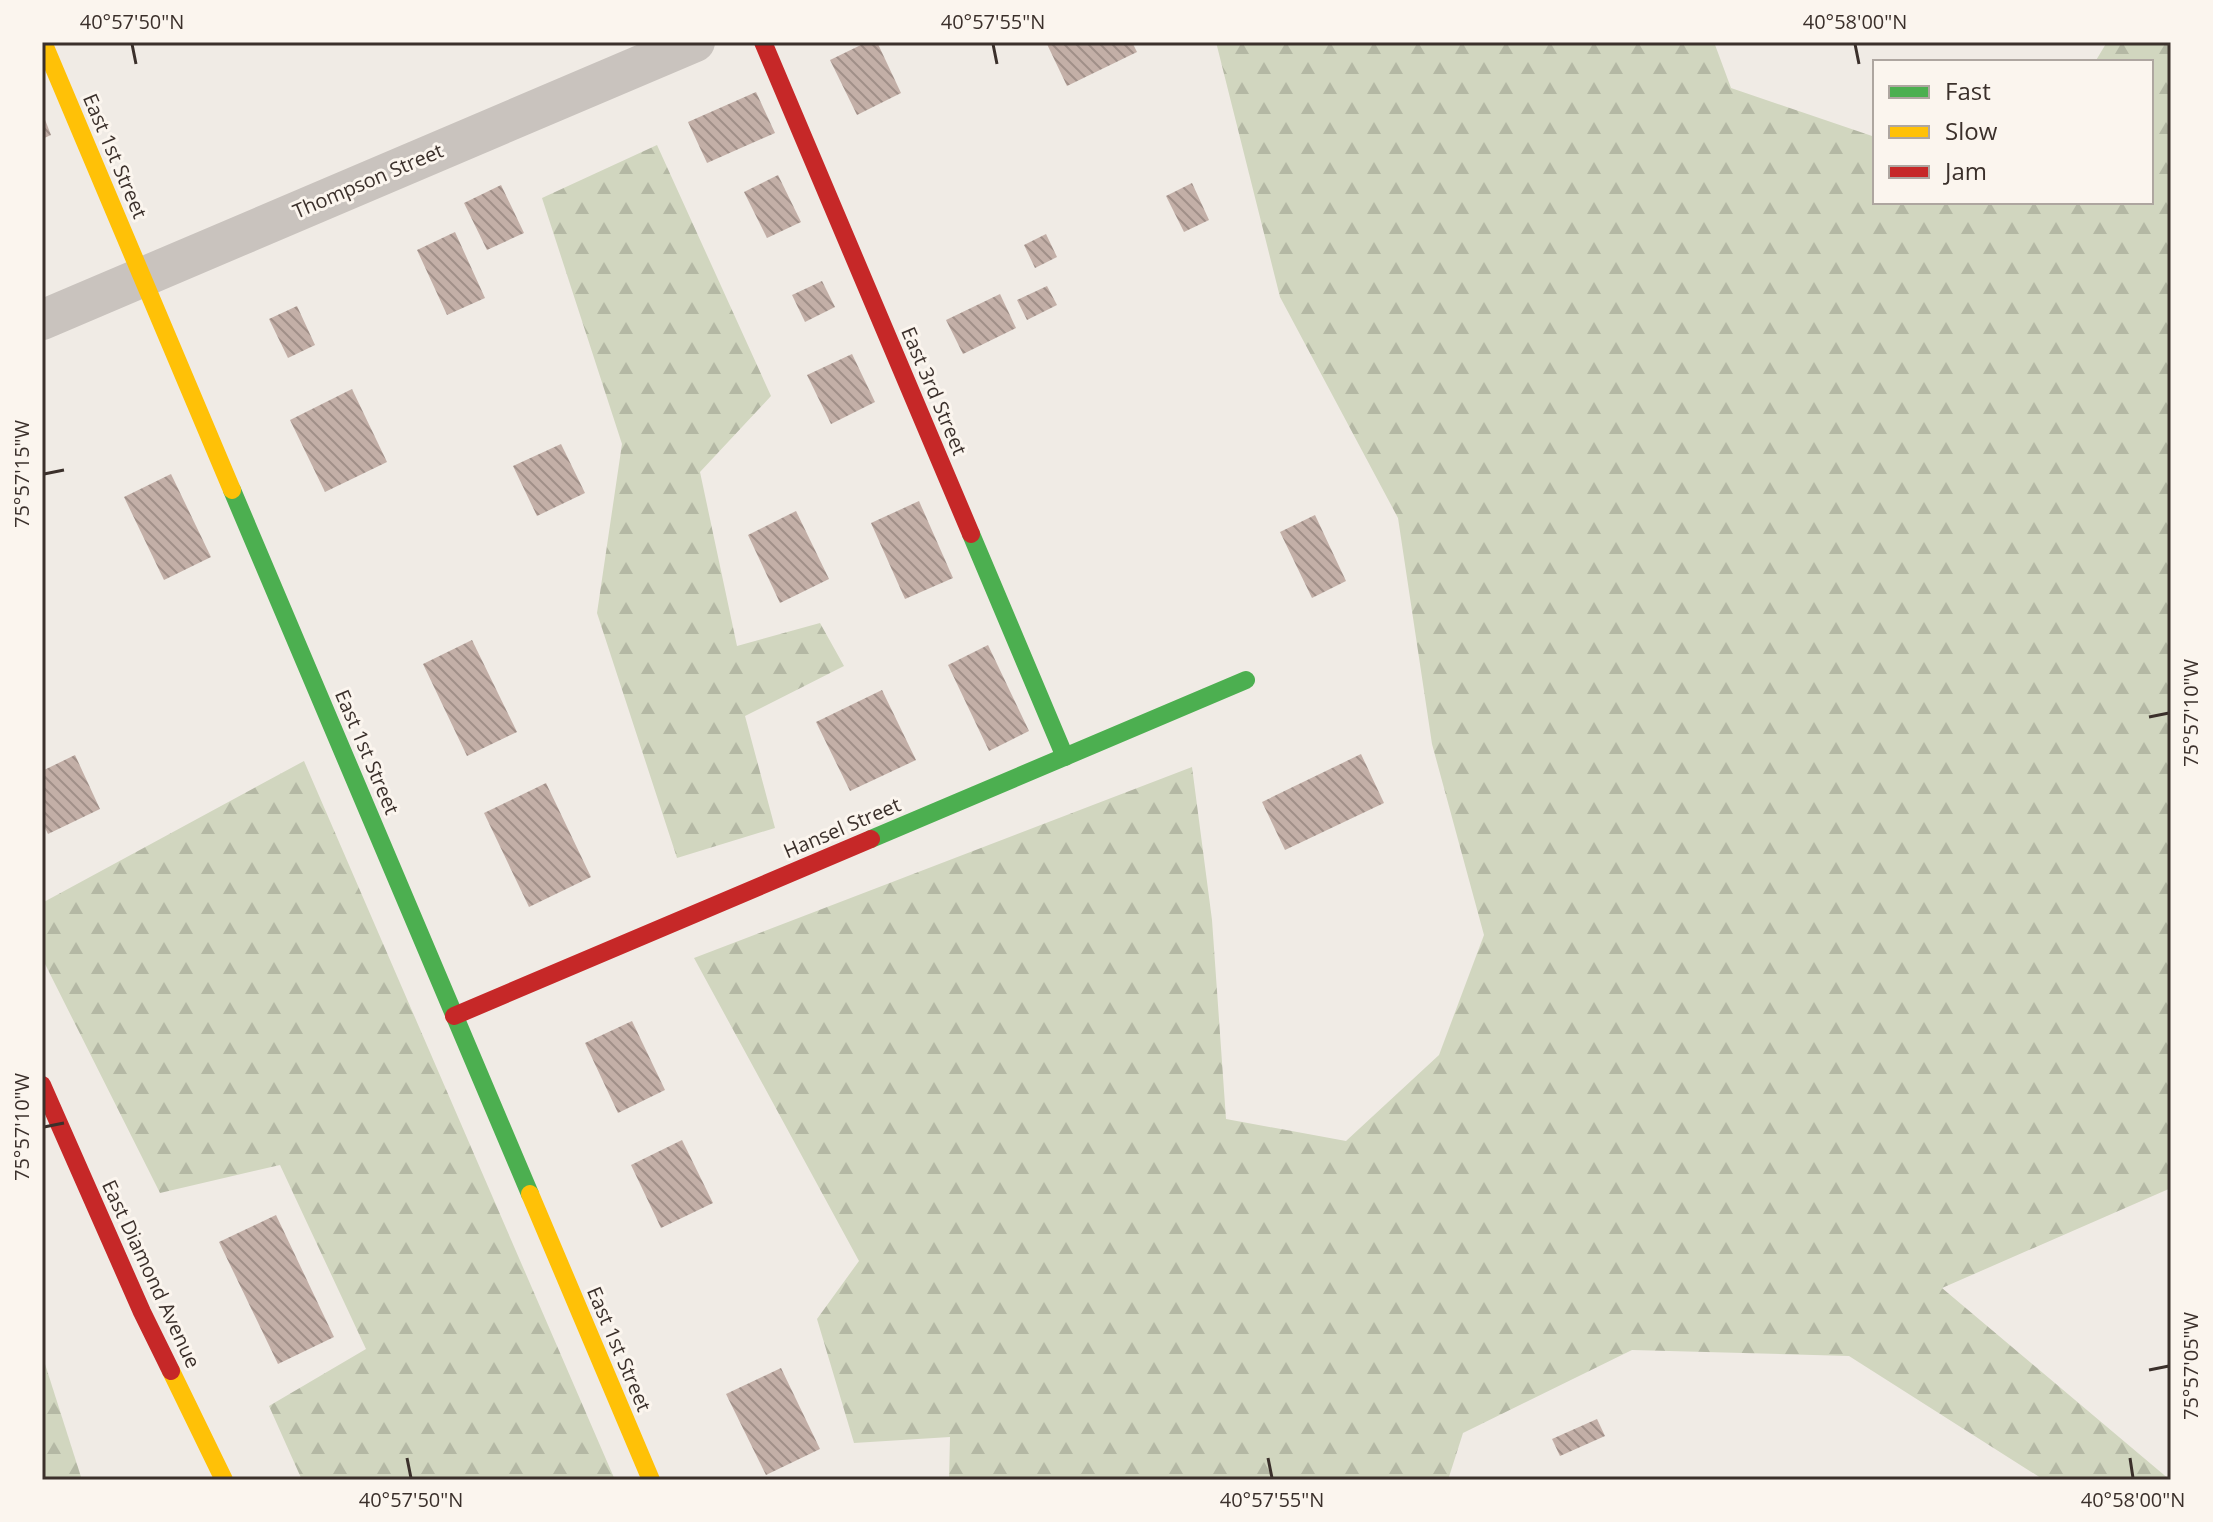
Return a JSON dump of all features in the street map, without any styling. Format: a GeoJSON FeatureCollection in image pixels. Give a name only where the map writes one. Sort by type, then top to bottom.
{"type":"FeatureCollection","features":[{"type":"Feature","properties":{"kind":"street","name":"East 1st Street"},"geometry":{"type":"LineString","coordinates":[[43,42],[651,1480]]}},
{"type":"Feature","properties":{"kind":"street","name":"Thompson Street"},"geometry":{"type":"LineString","coordinates":[[42,320],[695,42]]}},
{"type":"Feature","properties":{"kind":"street","name":"East 3rd Street"},"geometry":{"type":"LineString","coordinates":[[763,42],[1065,757]]}},
{"type":"Feature","properties":{"kind":"street","name":"Hansel Street"},"geometry":{"type":"LineString","coordinates":[[454,1016],[1246,680]]}},
{"type":"Feature","properties":{"kind":"street","name":"East Diamond Avenue"},"geometry":{"type":"LineString","coordinates":[[42,1085],[142,1312],[224,1480]]}},
{"type":"Feature","properties":{"kind":"green space"},"geometry":{"type":"Polygon","coordinates":[[[1216,42],[1714,42],[1731,88],[1873,136],[1873,204],[2153,204],[2153,60],[2096,60],[2107,42],[2171,42],[2171,1188],[1942,1288],[2170,1480],[2044,1480],[1849,1356],[1632,1350],[1463,1433],[1448,1480],[949,1480],[950,1437],[854,1443],[817,1319],[859,1261],[694,958],[1192,767],[1212,920],[1226,1119],[1346,1141],[1439,1055],[1484,935],[1432,744],[1398,518],[1280,297],[1216,42]]]}},
{"type":"Feature","properties":{"kind":"green space"},"geometry":{"type":"Polygon","coordinates":[[[657,145],[771,396],[700,472],[737,646],[820,623],[844,666],[745,716],[775,828],[677,858],[597,613],[622,444],[542,198],[657,145]]]}},
{"type":"Feature","properties":{"kind":"green space"},"geometry":{"type":"Polygon","coordinates":[[[304,761],[615,1480],[302,1480],[269,1406],[366,1349],[280,1165],[160,1193],[42,958],[42,903],[304,761]]]}},
{"type":"Feature","properties":{"kind":"green space"},"geometry":{"type":"Polygon","coordinates":[[[42,1357],[45,1364],[82,1480],[42,1480],[42,1357]]]}},
{"type":"Feature","properties":{"kind":"building"},"geometry":{"type":"Polygon","coordinates":[[[867,42],[877,42],[901,93],[857,115],[830,60],[867,42]]]}},
{"type":"Feature","properties":{"kind":"building"},"geometry":{"type":"Polygon","coordinates":[[[1046,42],[1132,42],[1137,52],[1067,86],[1046,42]]]}},
{"type":"Feature","properties":{"kind":"building"},"geometry":{"type":"Polygon","coordinates":[[[756,92],[775,133],[707,163],[688,122],[756,92]]]}},
{"type":"Feature","properties":{"kind":"building"},"geometry":{"type":"Polygon","coordinates":[[[42,112],[51,135],[42,139],[42,112]]]}},
{"type":"Feature","properties":{"kind":"building"},"geometry":{"type":"Polygon","coordinates":[[[778,175],[801,222],[767,238],[744,192],[778,175]]]}},
{"type":"Feature","properties":{"kind":"building"},"geometry":{"type":"Polygon","coordinates":[[[1192,183],[1209,220],[1184,232],[1166,196],[1192,183]]]}},
{"type":"Feature","properties":{"kind":"building"},"geometry":{"type":"Polygon","coordinates":[[[501,185],[524,233],[487,250],[464,203],[501,185]]]}},
{"type":"Feature","properties":{"kind":"building"},"geometry":{"type":"Polygon","coordinates":[[[455,232],[485,298],[447,315],[417,250],[455,232]]]}},
{"type":"Feature","properties":{"kind":"building"},"geometry":{"type":"Polygon","coordinates":[[[1046,234],[1057,257],[1035,268],[1024,245],[1046,234]]]}},
{"type":"Feature","properties":{"kind":"building"},"geometry":{"type":"Polygon","coordinates":[[[822,281],[835,307],[805,322],[792,295],[822,281]]]}},
{"type":"Feature","properties":{"kind":"building"},"geometry":{"type":"Polygon","coordinates":[[[1047,286],[1057,305],[1027,320],[1017,300],[1047,286]]]}},
{"type":"Feature","properties":{"kind":"building"},"geometry":{"type":"Polygon","coordinates":[[[1000,294],[1016,328],[963,354],[946,320],[1000,294]]]}},
{"type":"Feature","properties":{"kind":"building"},"geometry":{"type":"Polygon","coordinates":[[[297,306],[315,345],[288,358],[269,319],[297,306]]]}},
{"type":"Feature","properties":{"kind":"building"},"geometry":{"type":"Polygon","coordinates":[[[852,354],[875,402],[831,424],[807,375],[852,354]]]}},
{"type":"Feature","properties":{"kind":"building"},"geometry":{"type":"Polygon","coordinates":[[[352,389],[387,462],[325,492],[290,420],[352,389]]]}},
{"type":"Feature","properties":{"kind":"building"},"geometry":{"type":"Polygon","coordinates":[[[561,444],[585,493],[537,516],[513,466],[561,444]]]}},
{"type":"Feature","properties":{"kind":"building"},"geometry":{"type":"Polygon","coordinates":[[[171,474],[211,557],[164,580],[124,497],[171,474]]]}},
{"type":"Feature","properties":{"kind":"building"},"geometry":{"type":"Polygon","coordinates":[[[919,501],[953,578],[905,599],[871,523],[919,501]]]}},
{"type":"Feature","properties":{"kind":"building"},"geometry":{"type":"Polygon","coordinates":[[[796,511],[829,579],[780,603],[748,535],[796,511]]]}},
{"type":"Feature","properties":{"kind":"building"},"geometry":{"type":"Polygon","coordinates":[[[1315,515],[1346,581],[1312,598],[1280,532],[1315,515]]]}},
{"type":"Feature","properties":{"kind":"building"},"geometry":{"type":"Polygon","coordinates":[[[472,640],[517,732],[467,756],[423,664],[472,640]]]}},
{"type":"Feature","properties":{"kind":"building"},"geometry":{"type":"Polygon","coordinates":[[[988,645],[1029,731],[989,751],[948,665],[988,645]]]}},
{"type":"Feature","properties":{"kind":"building"},"geometry":{"type":"Polygon","coordinates":[[[882,690],[916,760],[850,791],[816,722],[882,690]]]}},
{"type":"Feature","properties":{"kind":"building"},"geometry":{"type":"Polygon","coordinates":[[[1361,754],[1384,803],[1285,850],[1262,802],[1361,754]]]}},
{"type":"Feature","properties":{"kind":"building"},"geometry":{"type":"Polygon","coordinates":[[[75,755],[100,809],[48,834],[42,822],[42,771],[75,755]]]}},
{"type":"Feature","properties":{"kind":"building"},"geometry":{"type":"Polygon","coordinates":[[[546,783],[591,877],[529,907],[484,813],[546,783]]]}},
{"type":"Feature","properties":{"kind":"building"},"geometry":{"type":"Polygon","coordinates":[[[632,1021],[665,1090],[618,1113],[585,1043],[632,1021]]]}},
{"type":"Feature","properties":{"kind":"building"},"geometry":{"type":"Polygon","coordinates":[[[682,1140],[713,1203],[661,1228],[631,1165],[682,1140]]]}},
{"type":"Feature","properties":{"kind":"building"},"geometry":{"type":"Polygon","coordinates":[[[276,1215],[334,1337],[278,1364],[219,1242],[276,1215]]]}},
{"type":"Feature","properties":{"kind":"building"},"geometry":{"type":"Polygon","coordinates":[[[781,1368],[820,1449],[766,1475],[726,1394],[781,1368]]]}},
{"type":"Feature","properties":{"kind":"building"},"geometry":{"type":"Polygon","coordinates":[[[1597,1419],[1605,1436],[1560,1456],[1552,1439],[1597,1419]]]}},
{"type":"Feature","properties":{"kind":"traffic: fast"},"geometry":{"type":"LineString","coordinates":[[232,490],[530,1194]]}},
{"type":"Feature","properties":{"kind":"traffic: fast"},"geometry":{"type":"LineString","coordinates":[[971,534],[1065,757]]}},
{"type":"Feature","properties":{"kind":"traffic: fast"},"geometry":{"type":"LineString","coordinates":[[871,839],[1246,680]]}},
{"type":"Feature","properties":{"kind":"traffic: slow"},"geometry":{"type":"LineString","coordinates":[[43,42],[232,490]]}},
{"type":"Feature","properties":{"kind":"traffic: slow"},"geometry":{"type":"LineString","coordinates":[[530,1194],[651,1480]]}},
{"type":"Feature","properties":{"kind":"traffic: slow"},"geometry":{"type":"LineString","coordinates":[[171,1371],[224,1480]]}},
{"type":"Feature","properties":{"kind":"traffic: jam"},"geometry":{"type":"LineString","coordinates":[[763,42],[971,534]]}},
{"type":"Feature","properties":{"kind":"traffic: jam"},"geometry":{"type":"LineString","coordinates":[[454,1016],[871,839]]}},
{"type":"Feature","properties":{"kind":"traffic: jam"},"geometry":{"type":"LineString","coordinates":[[42,1085],[171,1371]]}}]}
